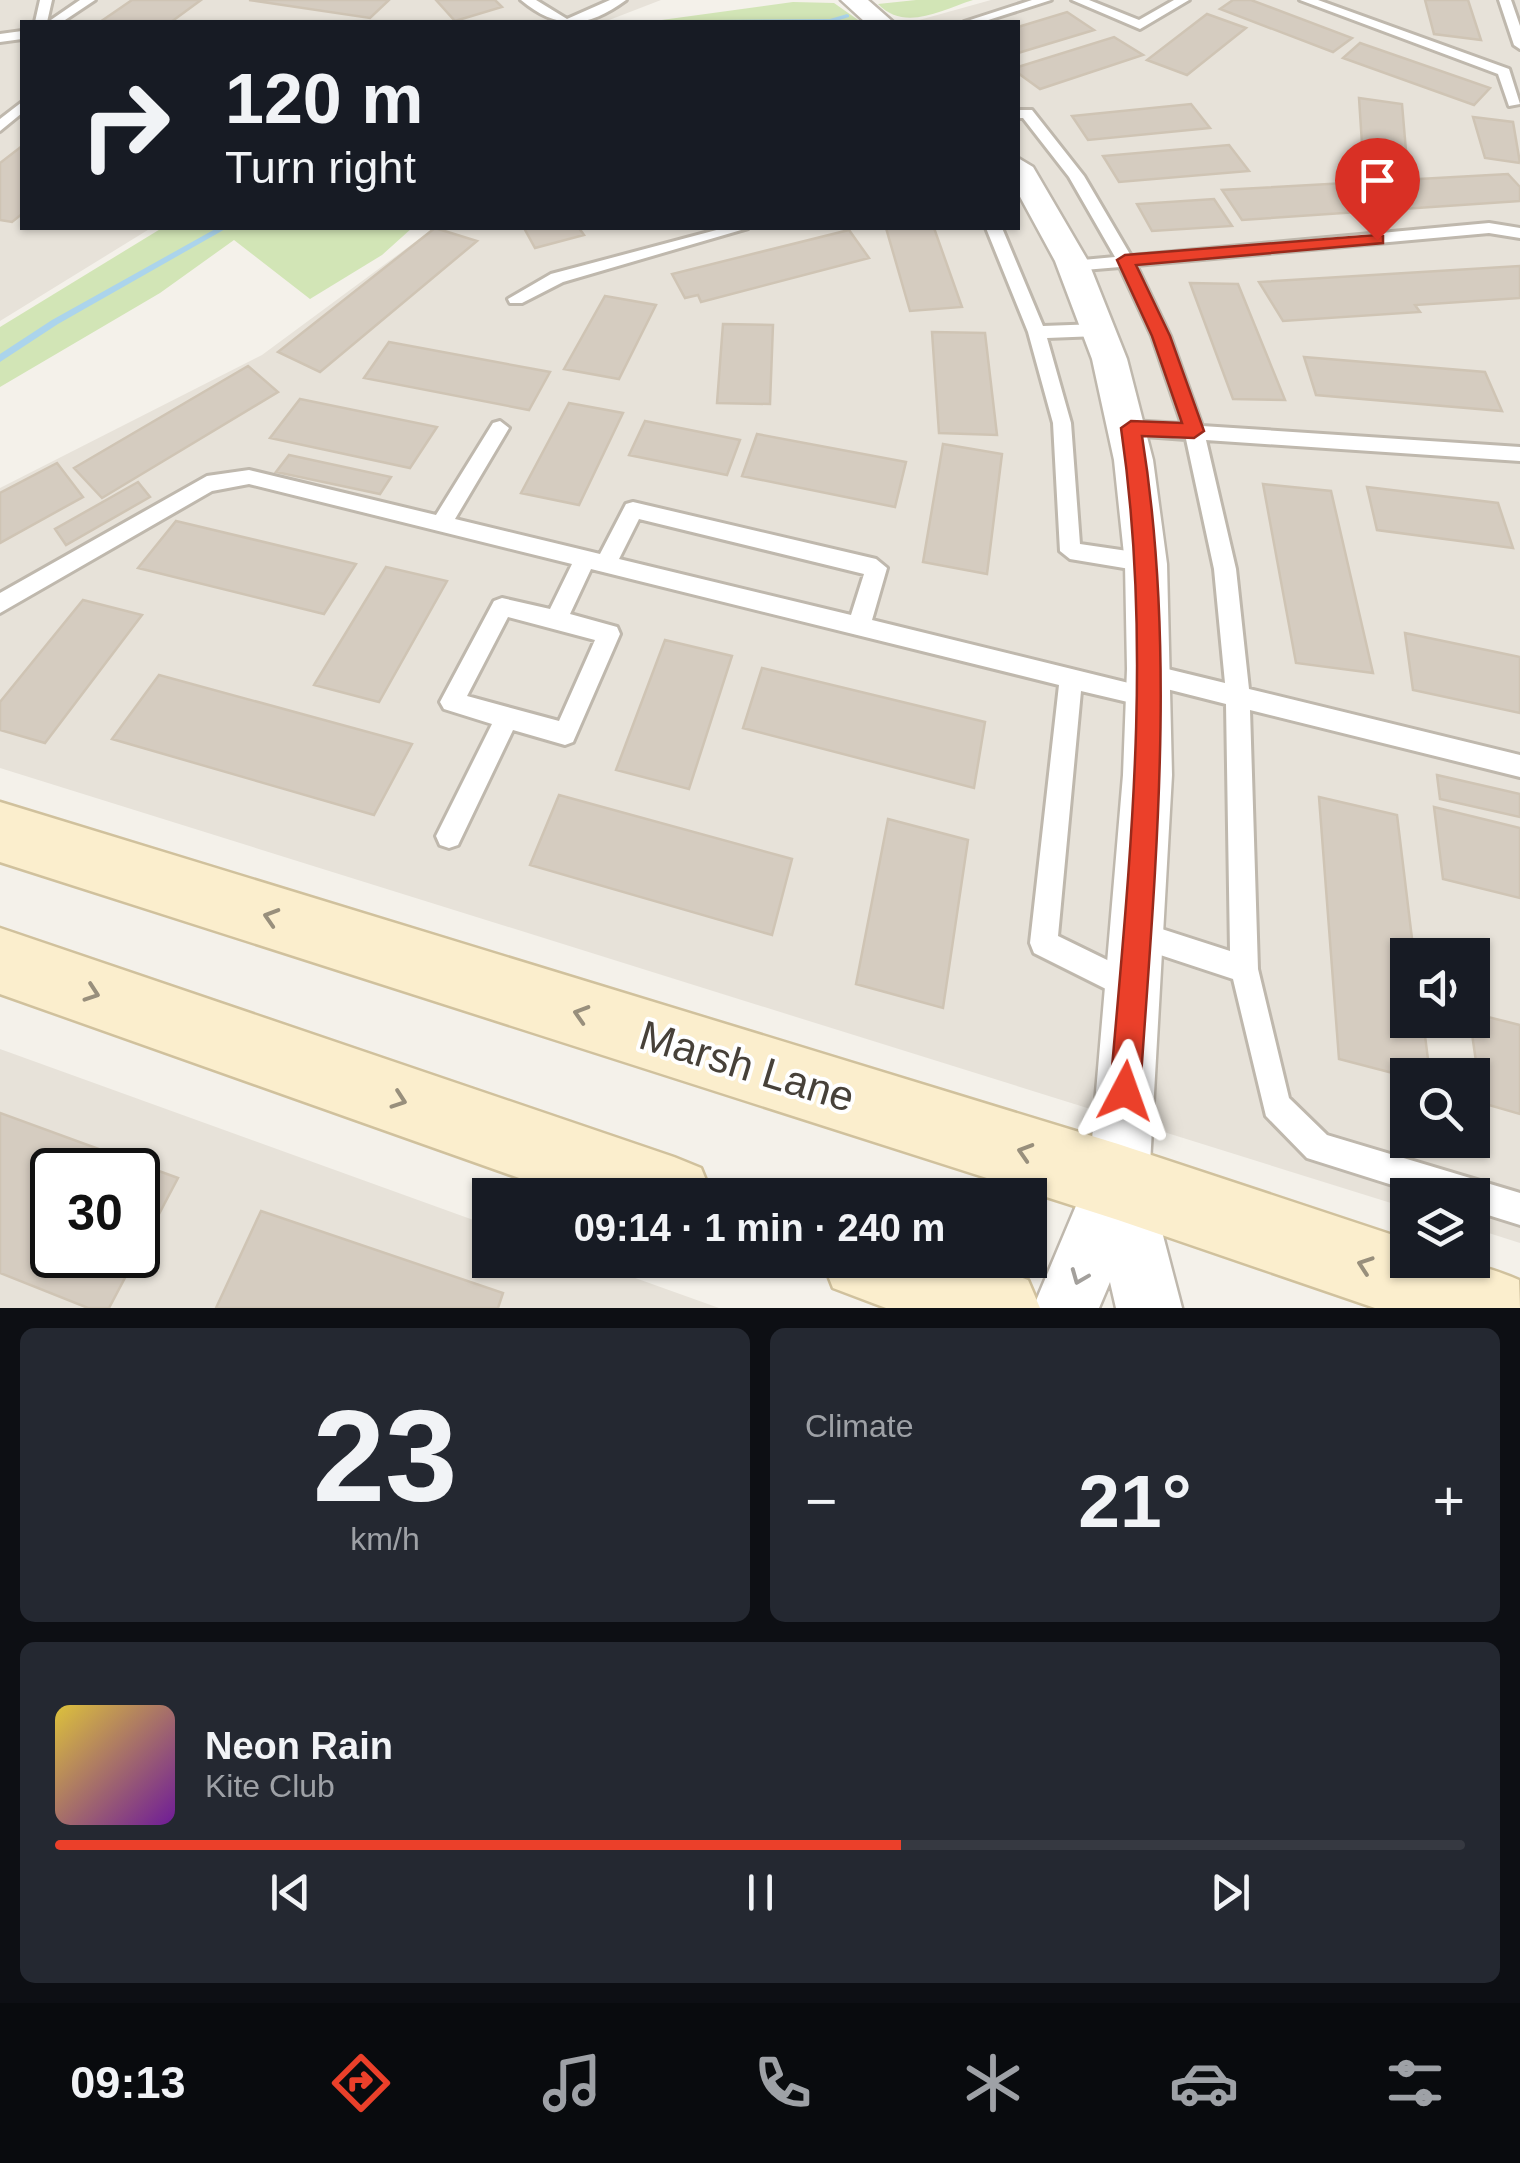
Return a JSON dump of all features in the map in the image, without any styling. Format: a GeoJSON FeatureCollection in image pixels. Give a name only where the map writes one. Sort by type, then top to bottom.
{"type":"FeatureCollection","features":[{"type":"Feature","properties":{"kind":"main road","name":"Marsh Lane"},"geometry":{"type":"LineString","coordinates":[[0,832],[1118,1182],[1491,1308]]}},
{"type":"Feature","properties":{"kind":"main road"},"geometry":{"type":"LineString","coordinates":[[0,962],[625,1178]]}},
{"type":"Feature","properties":{"kind":"main road"},"geometry":{"type":"LineString","coordinates":[[913,1278],[1000,1308]]}},
{"type":"Feature","properties":{"kind":"street"},"geometry":{"type":"LineString","coordinates":[[853,0],[878,20]]}},
{"type":"Feature","properties":{"kind":"street"},"geometry":{"type":"LineString","coordinates":[[1020,172],[1072,266],[1131,428],[1148,562],[1150,686],[1118,1182],[1066,1308]]}},
{"type":"Feature","properties":{"kind":"street"},"geometry":{"type":"LineString","coordinates":[[1118,1182],[1149,1308]]}},
{"type":"Feature","properties":{"kind":"lane"},"geometry":{"type":"LineString","coordinates":[[57,20],[89,0]]}},
{"type":"Feature","properties":{"kind":"lane"},"geometry":{"type":"LineString","coordinates":[[527,0],[563,20]]}},
{"type":"Feature","properties":{"kind":"lane"},"geometry":{"type":"LineString","coordinates":[[572,20],[620,0]]}},
{"type":"Feature","properties":{"kind":"lane"},"geometry":{"type":"LineString","coordinates":[[977,20],[1044,0]]}},
{"type":"Feature","properties":{"kind":"lane"},"geometry":{"type":"LineString","coordinates":[[1078,0],[1140,25],[1184,0]]}},
{"type":"Feature","properties":{"kind":"lane"},"geometry":{"type":"LineString","coordinates":[[1306,0],[1504,72],[1514,102]]}},
{"type":"Feature","properties":{"kind":"lane"},"geometry":{"type":"LineString","coordinates":[[1504,0],[1520,44]]}},
{"type":"Feature","properties":{"kind":"lane"},"geometry":{"type":"LineString","coordinates":[[0,127],[20,106]]}},
{"type":"Feature","properties":{"kind":"lane"},"geometry":{"type":"LineString","coordinates":[[1020,114],[1027,112],[1076,176],[1125,260],[1161,336],[1194,431],[1225,569],[1238,698],[1244,969],[1276,1106],[1318,1147],[1520,1209]]}},
{"type":"Feature","properties":{"kind":"lane"},"geometry":{"type":"LineString","coordinates":[[1072,266],[1265,252],[1489,228],[1520,232]]}},
{"type":"Feature","properties":{"kind":"lane"},"geometry":{"type":"LineString","coordinates":[[654,230],[666,248]]}},
{"type":"Feature","properties":{"kind":"lane"},"geometry":{"type":"LineString","coordinates":[[516,299],[557,278],[733,230]]}},
{"type":"Feature","properties":{"kind":"lane"},"geometry":{"type":"LineString","coordinates":[[995,230],[1037,332],[1062,423],[1070,551],[1148,562]]}},
{"type":"Feature","properties":{"kind":"lane"},"geometry":{"type":"LineString","coordinates":[[1037,332],[1098,330]]}},
{"type":"Feature","properties":{"kind":"lane"},"geometry":{"type":"LineString","coordinates":[[441,524],[500,428]]}},
{"type":"Feature","properties":{"kind":"lane"},"geometry":{"type":"LineString","coordinates":[[1131,428],[1520,454]]}},
{"type":"Feature","properties":{"kind":"lane"},"geometry":{"type":"LineString","coordinates":[[0,604],[208,484],[250,478],[1070,678],[1238,698],[1520,766]]}},
{"type":"Feature","properties":{"kind":"lane"},"geometry":{"type":"LineString","coordinates":[[556,620],[632,510],[876,568],[859,626]]}},
{"type":"Feature","properties":{"kind":"lane"},"geometry":{"type":"LineString","coordinates":[[0,623],[34,585]]}},
{"type":"Feature","properties":{"kind":"lane"},"geometry":{"type":"LineString","coordinates":[[502,607],[556,620],[609,634],[565,734],[452,702],[502,607]]}},
{"type":"Feature","properties":{"kind":"lane"},"geometry":{"type":"LineString","coordinates":[[1070,678],[1044,943],[1135,961],[1244,969]]}},
{"type":"Feature","properties":{"kind":"lane"},"geometry":{"type":"LineString","coordinates":[[449,836],[507,718]]}},
{"type":"Feature","properties":{"kind":"shaded area"},"geometry":{"type":"Polygon","coordinates":[[[0,0],[661,0],[609,20],[20,20],[20,230],[148,230],[0,321],[0,0]]]}},
{"type":"Feature","properties":{"kind":"shaded area"},"geometry":{"type":"Polygon","coordinates":[[[991,0],[1520,0],[1520,1243],[1490,1233],[1490,1178],[1390,1178],[1390,1203],[0,768],[0,488],[262,355],[431,230],[1020,230],[1020,20],[919,20],[991,0]]]}},
{"type":"Feature","properties":{"kind":"shaded area"},"geometry":{"type":"Polygon","coordinates":[[[0,1049],[472,1219],[472,1278],[635,1278],[719,1308],[0,1308],[0,1049]]]}},
{"type":"Feature","properties":{"kind":"green space"},"geometry":{"type":"Polygon","coordinates":[[[973,0],[911,18],[900,17],[878,4],[973,0]]]}},
{"type":"Feature","properties":{"kind":"green space"},"geometry":{"type":"Polygon","coordinates":[[[793,2],[834,3],[858,20],[662,20],[793,2]]]}},
{"type":"Feature","properties":{"kind":"green space"},"geometry":{"type":"Polygon","coordinates":[[[159,230],[410,230],[382,255],[310,299],[234,240],[160,293],[0,387],[0,327],[159,230]]]}},
{"type":"Feature","properties":{"kind":"building"},"geometry":{"type":"Polygon","coordinates":[[[132,0],[201,0],[174,20],[103,20],[132,0]]]}},
{"type":"Feature","properties":{"kind":"building"},"geometry":{"type":"Polygon","coordinates":[[[249,0],[389,0],[370,18],[249,0]]]}},
{"type":"Feature","properties":{"kind":"building"},"geometry":{"type":"Polygon","coordinates":[[[436,0],[495,0],[502,7],[458,20],[436,0]]]}},
{"type":"Feature","properties":{"kind":"building"},"geometry":{"type":"Polygon","coordinates":[[[1233,0],[1251,0],[1352,38],[1333,52],[1220,9],[1233,0]]]}},
{"type":"Feature","properties":{"kind":"building"},"geometry":{"type":"Polygon","coordinates":[[[1425,0],[1468,0],[1481,40],[1434,34],[1425,0]]]}},
{"type":"Feature","properties":{"kind":"building"},"geometry":{"type":"Polygon","coordinates":[[[1067,12],[1094,30],[1020,52],[1020,26],[1067,12]]]}},
{"type":"Feature","properties":{"kind":"building"},"geometry":{"type":"Polygon","coordinates":[[[1207,14],[1246,28],[1187,75],[1147,60],[1207,14]]]}},
{"type":"Feature","properties":{"kind":"building"},"geometry":{"type":"Polygon","coordinates":[[[1114,37],[1143,55],[1040,89],[1020,74],[1020,66],[1114,37]]]}},
{"type":"Feature","properties":{"kind":"building"},"geometry":{"type":"Polygon","coordinates":[[[1360,43],[1490,88],[1474,105],[1343,58],[1360,43]]]}},
{"type":"Feature","properties":{"kind":"building"},"geometry":{"type":"Polygon","coordinates":[[[1359,98],[1402,104],[1406,151],[1362,144],[1359,98]]]}},
{"type":"Feature","properties":{"kind":"building"},"geometry":{"type":"Polygon","coordinates":[[[1191,104],[1210,128],[1088,140],[1072,116],[1191,104]]]}},
{"type":"Feature","properties":{"kind":"building"},"geometry":{"type":"Polygon","coordinates":[[[1473,117],[1513,122],[1520,163],[1485,158],[1473,117]]]}},
{"type":"Feature","properties":{"kind":"building"},"geometry":{"type":"Polygon","coordinates":[[[1229,145],[1249,171],[1119,182],[1103,156],[1229,145]]]}},
{"type":"Feature","properties":{"kind":"building"},"geometry":{"type":"Polygon","coordinates":[[[20,148],[20,216],[12,222],[0,220],[0,163],[20,148]]]}},
{"type":"Feature","properties":{"kind":"building"},"geometry":{"type":"Polygon","coordinates":[[[1508,174],[1520,187],[1520,201],[1242,220],[1222,190],[1508,174]]]}},
{"type":"Feature","properties":{"kind":"building"},"geometry":{"type":"Polygon","coordinates":[[[1214,199],[1232,226],[1152,231],[1137,204],[1214,199]]]}},
{"type":"Feature","properties":{"kind":"building"},"geometry":{"type":"Polygon","coordinates":[[[432,230],[477,241],[320,372],[278,352],[432,230]]]}},
{"type":"Feature","properties":{"kind":"building"},"geometry":{"type":"Polygon","coordinates":[[[525,230],[580,230],[584,235],[535,248],[525,230]]]}},
{"type":"Feature","properties":{"kind":"building"},"geometry":{"type":"Polygon","coordinates":[[[849,230],[869,258],[701,302],[698,295],[685,298],[672,274],[849,230]]]}},
{"type":"Feature","properties":{"kind":"building"},"geometry":{"type":"Polygon","coordinates":[[[887,230],[935,230],[962,307],[910,311],[887,230]]]}},
{"type":"Feature","properties":{"kind":"building"},"geometry":{"type":"Polygon","coordinates":[[[1520,266],[1520,298],[1415,305],[1420,312],[1283,321],[1259,282],[1520,266]]]}},
{"type":"Feature","properties":{"kind":"building"},"geometry":{"type":"Polygon","coordinates":[[[1190,283],[1238,284],[1285,400],[1233,399],[1190,283]]]}},
{"type":"Feature","properties":{"kind":"building"},"geometry":{"type":"Polygon","coordinates":[[[605,296],[656,305],[619,379],[564,369],[605,296]]]}},
{"type":"Feature","properties":{"kind":"building"},"geometry":{"type":"Polygon","coordinates":[[[723,324],[773,325],[770,404],[717,403],[723,324]]]}},
{"type":"Feature","properties":{"kind":"building"},"geometry":{"type":"Polygon","coordinates":[[[932,332],[985,333],[997,435],[939,433],[932,332]]]}},
{"type":"Feature","properties":{"kind":"building"},"geometry":{"type":"Polygon","coordinates":[[[389,342],[550,372],[529,410],[364,378],[389,342]]]}},
{"type":"Feature","properties":{"kind":"building"},"geometry":{"type":"Polygon","coordinates":[[[1304,357],[1485,372],[1502,411],[1316,395],[1304,357]]]}},
{"type":"Feature","properties":{"kind":"building"},"geometry":{"type":"Polygon","coordinates":[[[248,366],[278,392],[102,498],[74,468],[248,366]]]}},
{"type":"Feature","properties":{"kind":"building"},"geometry":{"type":"Polygon","coordinates":[[[300,399],[437,427],[410,468],[270,438],[300,399]]]}},
{"type":"Feature","properties":{"kind":"building"},"geometry":{"type":"Polygon","coordinates":[[[569,403],[623,413],[579,505],[521,493],[569,403]]]}},
{"type":"Feature","properties":{"kind":"building"},"geometry":{"type":"Polygon","coordinates":[[[645,421],[740,440],[727,475],[629,455],[645,421]]]}},
{"type":"Feature","properties":{"kind":"building"},"geometry":{"type":"Polygon","coordinates":[[[757,434],[906,462],[895,507],[742,476],[757,434]]]}},
{"type":"Feature","properties":{"kind":"building"},"geometry":{"type":"Polygon","coordinates":[[[943,444],[1002,454],[987,574],[923,562],[943,444]]]}},
{"type":"Feature","properties":{"kind":"building"},"geometry":{"type":"Polygon","coordinates":[[[289,455],[391,477],[380,494],[276,472],[289,455]]]}},
{"type":"Feature","properties":{"kind":"building"},"geometry":{"type":"Polygon","coordinates":[[[57,463],[83,497],[0,543],[0,493],[57,463]]]}},
{"type":"Feature","properties":{"kind":"building"},"geometry":{"type":"Polygon","coordinates":[[[138,482],[150,497],[66,545],[55,529],[138,482]]]}},
{"type":"Feature","properties":{"kind":"building"},"geometry":{"type":"Polygon","coordinates":[[[1263,484],[1331,491],[1373,673],[1296,663],[1263,484]]]}},
{"type":"Feature","properties":{"kind":"building"},"geometry":{"type":"Polygon","coordinates":[[[1367,487],[1498,503],[1513,548],[1377,530],[1367,487]]]}},
{"type":"Feature","properties":{"kind":"building"},"geometry":{"type":"Polygon","coordinates":[[[176,521],[356,564],[324,614],[138,568],[176,521]]]}},
{"type":"Feature","properties":{"kind":"building"},"geometry":{"type":"Polygon","coordinates":[[[386,567],[447,581],[379,702],[314,685],[386,567]]]}},
{"type":"Feature","properties":{"kind":"building"},"geometry":{"type":"Polygon","coordinates":[[[83,600],[142,615],[45,743],[0,730],[0,702],[83,600]]]}},
{"type":"Feature","properties":{"kind":"building"},"geometry":{"type":"Polygon","coordinates":[[[1405,633],[1520,657],[1520,713],[1413,690],[1405,633]]]}},
{"type":"Feature","properties":{"kind":"building"},"geometry":{"type":"Polygon","coordinates":[[[665,640],[732,656],[689,789],[616,770],[665,640]]]}},
{"type":"Feature","properties":{"kind":"building"},"geometry":{"type":"Polygon","coordinates":[[[762,668],[985,722],[974,788],[743,728],[762,668]]]}},
{"type":"Feature","properties":{"kind":"building"},"geometry":{"type":"Polygon","coordinates":[[[159,675],[412,744],[374,815],[112,739],[159,675]]]}},
{"type":"Feature","properties":{"kind":"building"},"geometry":{"type":"Polygon","coordinates":[[[1437,775],[1520,794],[1520,817],[1440,799],[1437,775]]]}},
{"type":"Feature","properties":{"kind":"building"},"geometry":{"type":"Polygon","coordinates":[[[559,795],[792,859],[772,935],[530,865],[559,795]]]}},
{"type":"Feature","properties":{"kind":"building"},"geometry":{"type":"Polygon","coordinates":[[[1319,797],[1397,815],[1412,938],[1390,938],[1390,1038],[1425,1038],[1428,1058],[1390,1058],[1390,1072],[1339,1059],[1319,797]]]}},
{"type":"Feature","properties":{"kind":"building"},"geometry":{"type":"Polygon","coordinates":[[[1434,807],[1520,828],[1520,898],[1443,879],[1434,807]]]}},
{"type":"Feature","properties":{"kind":"building"},"geometry":{"type":"Polygon","coordinates":[[[888,819],[968,840],[943,1008],[856,984],[888,819]]]}},
{"type":"Feature","properties":{"kind":"building"},"geometry":{"type":"Polygon","coordinates":[[[1490,1018],[1520,1025],[1520,1114],[1490,1105],[1490,1058],[1475,1058],[1473,1038],[1490,1038],[1490,1018]]]}},
{"type":"Feature","properties":{"kind":"building"},"geometry":{"type":"Polygon","coordinates":[[[0,1113],[96,1148],[30,1148],[30,1278],[125,1278],[109,1308],[88,1308],[0,1273],[0,1113]]]}},
{"type":"Feature","properties":{"kind":"building"},"geometry":{"type":"Polygon","coordinates":[[[160,1171],[178,1178],[160,1212],[160,1171]]]}},
{"type":"Feature","properties":{"kind":"building"},"geometry":{"type":"Polygon","coordinates":[[[261,1211],[503,1293],[498,1308],[216,1308],[261,1211]]]}},
{"type":"Feature","properties":{"kind":"waterway"},"geometry":{"type":"LineString","coordinates":[[834,20],[847,16]]}},
{"type":"Feature","properties":{"kind":"waterway"},"geometry":{"type":"LineString","coordinates":[[0,359],[55,322],[219,230]]}},
{"type":"Feature","properties":{"kind":"route"},"geometry":{"type":"LineString","coordinates":[[1125,1091],[1144,848],[1151,675],[1146,528],[1131,428],[1194,431],[1161,336],[1125,260],[1265,252],[1377,240]]}}]}
